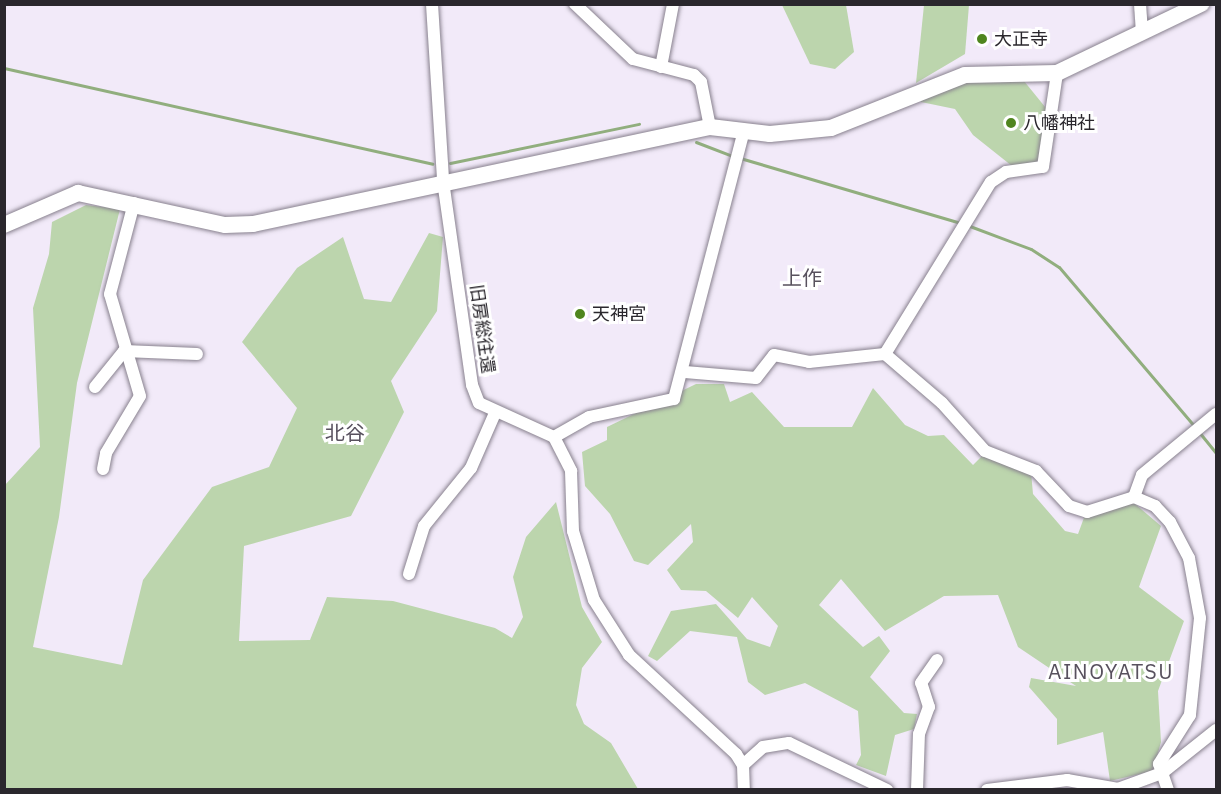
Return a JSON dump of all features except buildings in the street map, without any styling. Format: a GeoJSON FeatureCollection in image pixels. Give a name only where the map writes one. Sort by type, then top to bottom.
{"type":"FeatureCollection","features":[{"type":"Feature","properties":{"kind":"street","name":"旧房総往還"},"geometry":{"type":"LineString","coordinates":[[432,4],[443,181],[472,385],[479,403],[495,413],[543,428],[554,437]]}},
{"type":"Feature","properties":{"kind":"street"},"geometry":{"type":"LineString","coordinates":[[574,4],[633,59],[701,82],[710,127]]}},
{"type":"Feature","properties":{"kind":"street"},"geometry":{"type":"LineString","coordinates":[[661,67],[673,4]]}},
{"type":"Feature","properties":{"kind":"street"},"geometry":{"type":"LineString","coordinates":[[1140,4],[1142,30]]}},
{"type":"Feature","properties":{"kind":"street"},"geometry":{"type":"LineString","coordinates":[[4,225],[78,193],[243,225],[443,181],[710,127],[744,130],[831,128],[965,75],[1057,73],[1142,30],[1201,4]]}},
{"type":"Feature","properties":{"kind":"street"},"geometry":{"type":"LineString","coordinates":[[885,354],[958,232],[991,182],[1006,171],[1043,167],[1057,73]]}},
{"type":"Feature","properties":{"kind":"street"},"geometry":{"type":"LineString","coordinates":[[744,130],[685,372],[674,399],[589,417],[554,437],[571,471],[573,531],[594,600],[629,655],[743,765],[744,789]]}},
{"type":"Feature","properties":{"kind":"street"},"geometry":{"type":"LineString","coordinates":[[103,470],[106,453],[140,396],[124,351],[110,294],[134,203]]}},
{"type":"Feature","properties":{"kind":"street"},"geometry":{"type":"LineString","coordinates":[[124,351],[197,354]]}},
{"type":"Feature","properties":{"kind":"street"},"geometry":{"type":"LineString","coordinates":[[95,387],[124,351]]}},
{"type":"Feature","properties":{"kind":"street"},"geometry":{"type":"LineString","coordinates":[[685,372],[756,378],[774,355],[809,362],[885,354],[935,396],[985,451],[1036,471],[1069,506],[1087,512],[1134,497],[1155,506],[1170,522],[1189,558],[1200,618],[1196,693],[1190,715],[1159,764],[1168,789]]}},
{"type":"Feature","properties":{"kind":"street"},"geometry":{"type":"LineString","coordinates":[[409,574],[424,526],[471,468],[495,413]]}},
{"type":"Feature","properties":{"kind":"street"},"geometry":{"type":"LineString","coordinates":[[1134,497],[1142,475],[1216,414]]}},
{"type":"Feature","properties":{"kind":"street"},"geometry":{"type":"LineString","coordinates":[[917,789],[919,734],[929,707],[921,683],[937,660]]}},
{"type":"Feature","properties":{"kind":"street"},"geometry":{"type":"LineString","coordinates":[[987,789],[1067,780],[1118,789],[1162,773],[1216,729]]}},
{"type":"Feature","properties":{"kind":"street"},"geometry":{"type":"LineString","coordinates":[[743,765],[763,747],[789,743],[887,789]]}},
{"type":"Feature","properties":{"kind":"green space"},"geometry":{"type":"Polygon","coordinates":[[[782,5],[846,5],[854,52],[835,69],[810,64],[782,5]]]}},
{"type":"Feature","properties":{"kind":"green space"},"geometry":{"type":"Polygon","coordinates":[[[924,5],[969,5],[965,54],[916,83],[924,5]]]}},
{"type":"Feature","properties":{"kind":"green space"},"geometry":{"type":"Polygon","coordinates":[[[970,81],[1024,81],[1050,113],[1040,161],[1017,170],[973,135],[955,109],[921,102],[920,98],[970,81]]]}},
{"type":"Feature","properties":{"kind":"green space"},"geometry":{"type":"Polygon","coordinates":[[[86,205],[120,209],[77,383],[59,517],[33,647],[122,665],[143,580],[212,487],[269,467],[297,408],[242,342],[297,268],[343,237],[364,299],[391,302],[429,233],[443,237],[437,311],[391,381],[404,412],[351,516],[244,546],[239,641],[310,640],[327,597],[393,601],[495,628],[512,638],[523,617],[513,577],[526,537],[556,502],[582,607],[602,642],[582,668],[576,705],[584,724],[611,743],[638,789],[5,790],[5,485],[40,447],[33,308],[49,254],[52,222],[86,205]]]}},
{"type":"Feature","properties":{"kind":"green space"},"geometry":{"type":"Polygon","coordinates":[[[696,384],[724,384],[730,402],[752,392],[784,427],[852,427],[873,388],[905,425],[928,436],[944,435],[973,465],[984,454],[1031,472],[1033,494],[1065,531],[1078,534],[1085,515],[1134,503],[1161,526],[1139,587],[1184,621],[1158,691],[1161,742],[1153,771],[1110,781],[1103,732],[1057,745],[1057,719],[1029,687],[1031,678],[1076,686],[1018,647],[998,595],[944,596],[885,631],[841,579],[819,605],[863,647],[879,636],[890,651],[870,677],[904,713],[917,714],[914,729],[895,735],[886,776],[856,765],[861,755],[858,711],[805,683],[765,695],[748,682],[737,637],[690,631],[657,661],[648,656],[671,611],[716,604],[747,639],[770,647],[778,626],[752,597],[738,618],[706,591],[681,590],[667,570],[693,542],[691,524],[648,565],[634,561],[610,514],[585,486],[582,452],[607,440],[607,427],[696,384]]]}},
{"type":"Feature","properties":{"kind":"waterway"},"geometry":{"type":"LineString","coordinates":[[4,68],[432,164]]}},
{"type":"Feature","properties":{"kind":"waterway"},"geometry":{"type":"LineString","coordinates":[[450,163],[639,124]]}},
{"type":"Feature","properties":{"kind":"waterway"},"geometry":{"type":"LineString","coordinates":[[696,142],[733,156]]}},
{"type":"Feature","properties":{"kind":"waterway"},"geometry":{"type":"LineString","coordinates":[[740,158],[961,223]]}},
{"type":"Feature","properties":{"kind":"waterway"},"geometry":{"type":"LineString","coordinates":[[967,225],[1031,249],[1059,267],[1195,427]]}},
{"type":"Feature","properties":{"kind":"waterway"},"geometry":{"type":"LineString","coordinates":[[1199,432],[1216,453]]}},
{"type":"Feature","properties":{"kind":"place","name":"大正寺"},"geometry":{"type":"Point","coordinates":[982,39]}},
{"type":"Feature","properties":{"kind":"place","name":"八幡神社"},"geometry":{"type":"Point","coordinates":[1011,123]}},
{"type":"Feature","properties":{"kind":"place","name":"天神宮"},"geometry":{"type":"Point","coordinates":[580,314]}},
{"type":"Feature","properties":{"kind":"district","name":"上作"},"geometry":{"type":"Point","coordinates":[802,277]}},
{"type":"Feature","properties":{"kind":"district","name":"北谷"},"geometry":{"type":"Point","coordinates":[345,432]}},
{"type":"Feature","properties":{"kind":"district","name":"AINOYATSU"},"geometry":{"type":"Point","coordinates":[1111,671]}}]}
